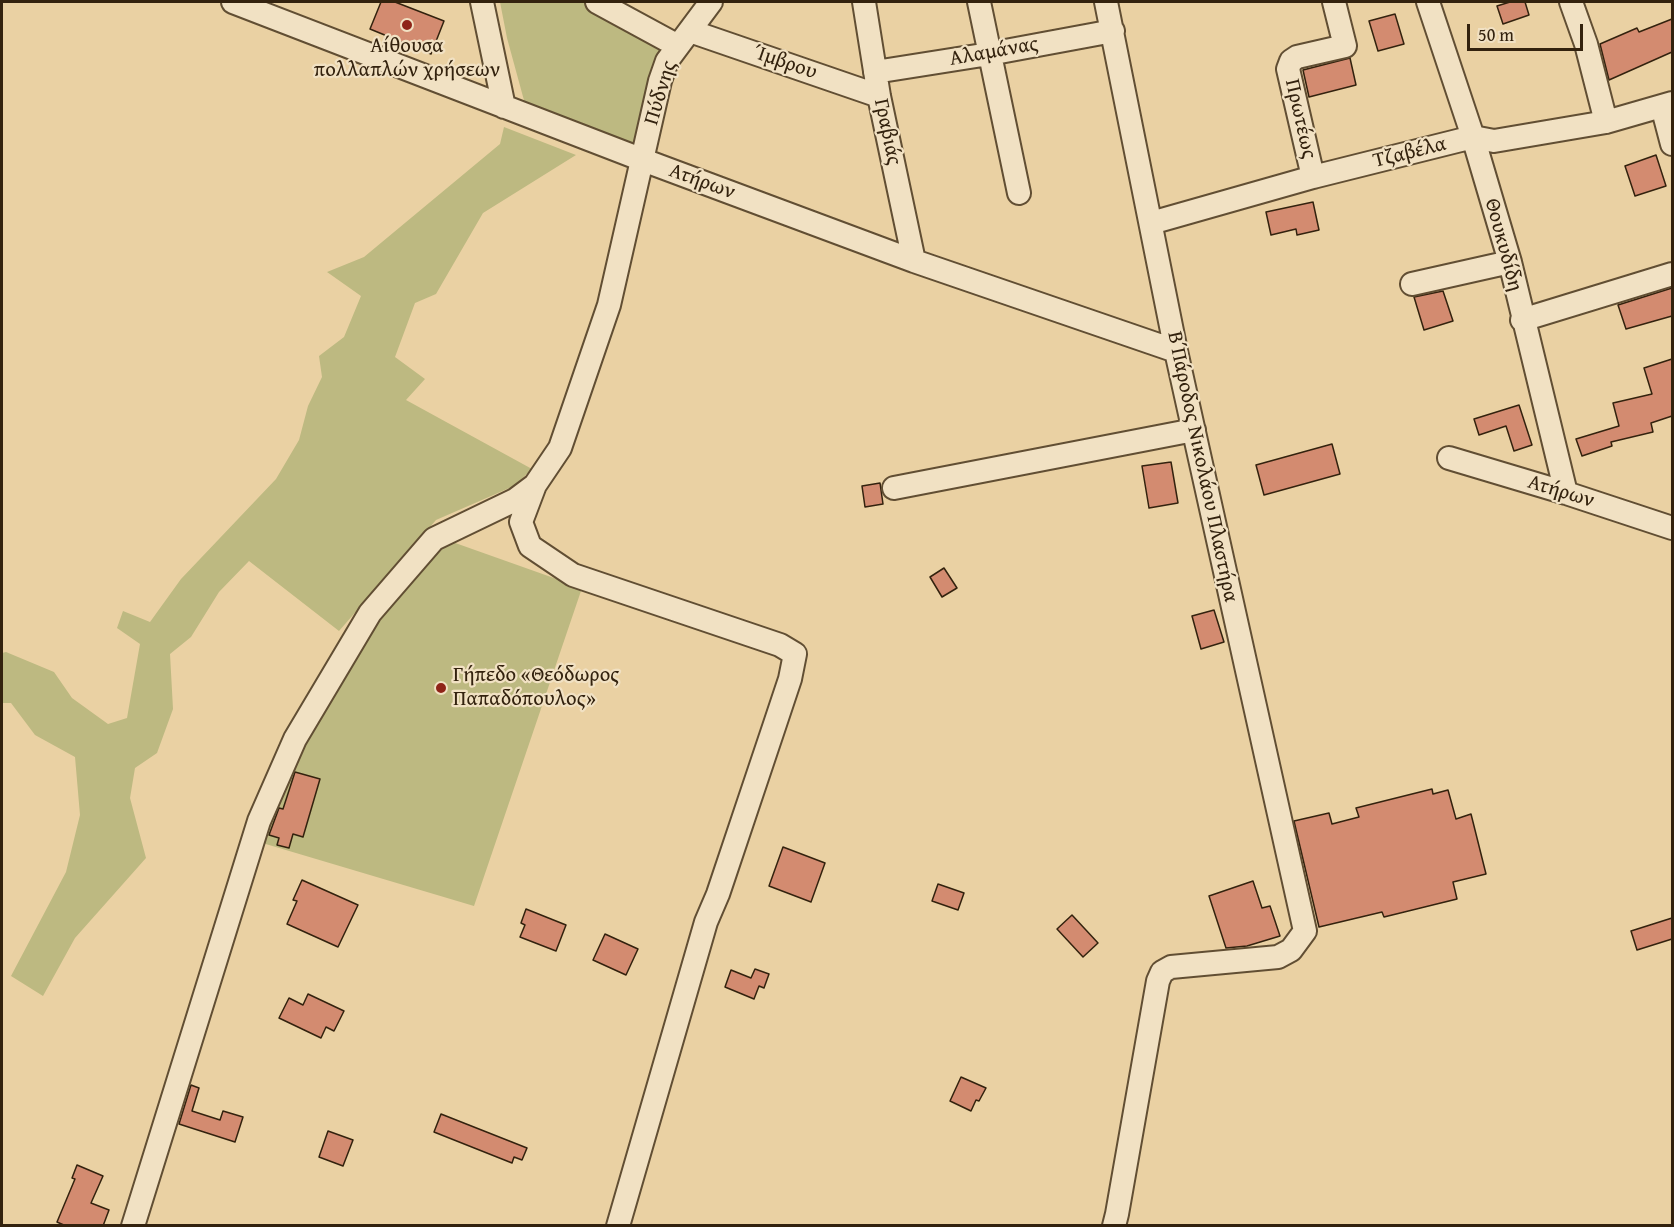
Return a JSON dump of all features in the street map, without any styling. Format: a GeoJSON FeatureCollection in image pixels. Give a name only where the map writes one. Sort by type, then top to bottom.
{"type":"FeatureCollection","features":[{"type":"Feature","properties":{"kind":"street","name":"Ατήρων"},"geometry":{"type":"LineString","coordinates":[[233,2],[643,160],[914,261],[1176,351]]}},
{"type":"Feature","properties":{"kind":"street"},"geometry":{"type":"LineString","coordinates":[[482,2],[504,107]]}},
{"type":"Feature","properties":{"kind":"street","name":"Ίμβρου"},"geometry":{"type":"LineString","coordinates":[[597,2],[684,39],[879,96]]}},
{"type":"Feature","properties":{"kind":"street","name":"Πύδνης"},"geometry":{"type":"LineString","coordinates":[[536,485],[560,448],[609,305],[660,81],[667,61],[711,2]]}},
{"type":"Feature","properties":{"kind":"street","name":"Γραβιάς"},"geometry":{"type":"LineString","coordinates":[[864,2],[879,96],[914,261]]}},
{"type":"Feature","properties":{"kind":"street"},"geometry":{"type":"LineString","coordinates":[[979,2],[1018,193]]}},
{"type":"Feature","properties":{"kind":"street","name":"Β΄ Πάροδος Νικολάου Πλαστήρα"},"geometry":{"type":"LineString","coordinates":[[1106,2],[1176,351],[1305,931],[1291,950],[1278,957],[1171,967],[1162,972],[1158,981],[1118,1214],[1114,1226]]}},
{"type":"Feature","properties":{"kind":"street","name":"Πρωτέως"},"geometry":{"type":"LineString","coordinates":[[1313,177],[1288,69],[1291,60],[1297,57],[1345,46],[1334,2]]}},
{"type":"Feature","properties":{"kind":"street","name":"Θουκυδίδη"},"geometry":{"type":"LineString","coordinates":[[1428,2],[1473,137],[1510,262],[1522,320],[1566,493]]}},
{"type":"Feature","properties":{"kind":"street"},"geometry":{"type":"LineString","coordinates":[[1571,2],[1586,44],[1606,123]]}},
{"type":"Feature","properties":{"kind":"street","name":"Αλαμάνας"},"geometry":{"type":"LineString","coordinates":[[875,72],[1113,31]]}},
{"type":"Feature","properties":{"kind":"street"},"geometry":{"type":"LineString","coordinates":[[1667,105],[1672,144]]}},
{"type":"Feature","properties":{"kind":"street","name":"Τζαβέλα"},"geometry":{"type":"LineString","coordinates":[[1151,223],[1313,177],[1473,137],[1494,141],[1606,123],[1667,105]]}},
{"type":"Feature","properties":{"kind":"street"},"geometry":{"type":"LineString","coordinates":[[1412,284],[1510,262]]}},
{"type":"Feature","properties":{"kind":"street"},"geometry":{"type":"LineString","coordinates":[[1522,320],[1672,274]]}},
{"type":"Feature","properties":{"kind":"street"},"geometry":{"type":"LineString","coordinates":[[894,488],[1194,430]]}},
{"type":"Feature","properties":{"kind":"street","name":"Ατήρων"},"geometry":{"type":"LineString","coordinates":[[1449,458],[1672,528]]}},
{"type":"Feature","properties":{"kind":"street"},"geometry":{"type":"LineString","coordinates":[[133,1226],[259,821],[295,739],[370,613],[434,539],[515,500],[536,485]]}},
{"type":"Feature","properties":{"kind":"street"},"geometry":{"type":"LineString","coordinates":[[536,485],[521,522],[530,546],[573,575],[780,645],[795,654],[790,678],[774,727],[718,894],[706,922],[618,1226]]}},
{"type":"Feature","properties":{"kind":"shaded area"},"geometry":{"type":"Polygon","coordinates":[[[500,2],[586,2],[670,46],[635,148],[525,104],[500,2]]]}},
{"type":"Feature","properties":{"kind":"shaded area"},"geometry":{"type":"Polygon","coordinates":[[[504,127],[576,155],[483,213],[436,294],[415,303],[395,357],[425,379],[406,400],[532,469],[514,486],[436,520],[339,631],[249,561],[219,592],[191,637],[170,654],[173,709],[157,753],[135,768],[130,798],[146,858],[75,938],[43,996],[11,976],[66,872],[80,815],[75,757],[35,735],[11,703],[2,703],[2,653],[6,652],[54,672],[72,698],[108,724],[127,718],[140,644],[117,628],[123,611],[150,622],[181,579],[276,479],[299,440],[308,406],[322,377],[319,356],[344,337],[361,296],[327,272],[364,257],[500,144],[504,127]]]}},
{"type":"Feature","properties":{"kind":"shaded area","name":"Γήπεδο «Θεόδωρος Παπαδόπουλος»"},"geometry":{"type":"Polygon","coordinates":[[[444,539],[582,588],[474,906],[259,842],[271,805],[373,617],[444,539]]]}},
{"type":"Feature","properties":{"kind":"building","name":"Αίθουσα πολλαπλών χρήσεων"},"geometry":{"type":"Polygon","coordinates":[[[381,2],[395,2],[444,21],[431,54],[370,29],[381,2]]]}},
{"type":"Feature","properties":{"kind":"building"},"geometry":{"type":"Polygon","coordinates":[[[1510,2],[1525,2],[1529,15],[1503,24],[1497,6],[1510,2]]]}},
{"type":"Feature","properties":{"kind":"building"},"geometry":{"type":"Polygon","coordinates":[[[1395,14],[1404,44],[1378,51],[1369,21],[1395,14]]]}},
{"type":"Feature","properties":{"kind":"building"},"geometry":{"type":"Polygon","coordinates":[[[1672,19],[1672,52],[1609,80],[1600,44],[1637,28],[1639,32],[1672,19]]]}},
{"type":"Feature","properties":{"kind":"building"},"geometry":{"type":"Polygon","coordinates":[[[1350,58],[1356,85],[1309,97],[1303,70],[1350,58]]]}},
{"type":"Feature","properties":{"kind":"building"},"geometry":{"type":"Polygon","coordinates":[[[1656,155],[1666,186],[1635,196],[1625,166],[1656,155]]]}},
{"type":"Feature","properties":{"kind":"building"},"geometry":{"type":"Polygon","coordinates":[[[1313,202],[1319,230],[1297,235],[1296,229],[1271,235],[1266,212],[1313,202]]]}},
{"type":"Feature","properties":{"kind":"building"},"geometry":{"type":"Polygon","coordinates":[[[1672,288],[1672,316],[1626,329],[1618,305],[1672,288]]]}},
{"type":"Feature","properties":{"kind":"building"},"geometry":{"type":"Polygon","coordinates":[[[1443,291],[1453,321],[1424,330],[1414,297],[1443,291]]]}},
{"type":"Feature","properties":{"kind":"building"},"geometry":{"type":"Polygon","coordinates":[[[1672,359],[1672,416],[1651,423],[1653,432],[1611,442],[1612,446],[1582,456],[1576,439],[1619,426],[1613,403],[1652,394],[1644,368],[1672,359]]]}},
{"type":"Feature","properties":{"kind":"building"},"geometry":{"type":"Polygon","coordinates":[[[1519,405],[1532,445],[1514,451],[1506,426],[1479,435],[1474,419],[1519,405]]]}},
{"type":"Feature","properties":{"kind":"building"},"geometry":{"type":"Polygon","coordinates":[[[1332,444],[1340,474],[1264,495],[1256,465],[1332,444]]]}},
{"type":"Feature","properties":{"kind":"building"},"geometry":{"type":"Polygon","coordinates":[[[1171,462],[1178,503],[1149,508],[1142,466],[1171,462]]]}},
{"type":"Feature","properties":{"kind":"building"},"geometry":{"type":"Polygon","coordinates":[[[880,483],[883,504],[865,507],[862,486],[880,483]]]}},
{"type":"Feature","properties":{"kind":"building"},"geometry":{"type":"Polygon","coordinates":[[[944,568],[957,588],[942,597],[930,577],[944,568]]]}},
{"type":"Feature","properties":{"kind":"building"},"geometry":{"type":"Polygon","coordinates":[[[1214,610],[1224,642],[1201,649],[1192,616],[1214,610]]]}},
{"type":"Feature","properties":{"kind":"building"},"geometry":{"type":"Polygon","coordinates":[[[295,772],[320,779],[303,837],[293,834],[289,848],[277,845],[279,838],[269,835],[279,808],[283,809],[295,772]]]}},
{"type":"Feature","properties":{"kind":"building"},"geometry":{"type":"Polygon","coordinates":[[[1432,789],[1433,794],[1448,790],[1456,819],[1471,814],[1486,874],[1453,882],[1457,899],[1384,917],[1382,912],[1319,927],[1294,821],[1329,813],[1332,824],[1359,817],[1356,808],[1432,789]]]}},
{"type":"Feature","properties":{"kind":"building"},"geometry":{"type":"Polygon","coordinates":[[[783,847],[825,863],[811,902],[769,886],[783,847]]]}},
{"type":"Feature","properties":{"kind":"building"},"geometry":{"type":"Polygon","coordinates":[[[302,880],[358,905],[338,947],[287,924],[297,901],[293,900],[302,880]]]}},
{"type":"Feature","properties":{"kind":"building"},"geometry":{"type":"Polygon","coordinates":[[[1253,881],[1262,908],[1270,906],[1280,936],[1247,946],[1226,948],[1209,896],[1253,881]]]}},
{"type":"Feature","properties":{"kind":"building"},"geometry":{"type":"Polygon","coordinates":[[[938,884],[964,893],[958,910],[932,901],[938,884]]]}},
{"type":"Feature","properties":{"kind":"building"},"geometry":{"type":"Polygon","coordinates":[[[526,909],[566,925],[556,951],[520,937],[525,925],[521,923],[526,909]]]}},
{"type":"Feature","properties":{"kind":"building"},"geometry":{"type":"Polygon","coordinates":[[[1072,915],[1098,943],[1083,957],[1057,929],[1072,915]]]}},
{"type":"Feature","properties":{"kind":"building"},"geometry":{"type":"Polygon","coordinates":[[[1672,918],[1672,939],[1637,950],[1631,931],[1672,918]]]}},
{"type":"Feature","properties":{"kind":"building"},"geometry":{"type":"Polygon","coordinates":[[[605,934],[638,949],[626,975],[593,960],[605,934]]]}},
{"type":"Feature","properties":{"kind":"building"},"geometry":{"type":"Polygon","coordinates":[[[755,969],[769,974],[764,988],[759,986],[754,999],[725,987],[731,970],[751,978],[755,969]]]}},
{"type":"Feature","properties":{"kind":"building"},"geometry":{"type":"Polygon","coordinates":[[[308,994],[344,1011],[334,1031],[326,1027],[321,1038],[279,1018],[289,998],[303,1005],[308,994]]]}},
{"type":"Feature","properties":{"kind":"building"},"geometry":{"type":"Polygon","coordinates":[[[961,1077],[986,1088],[979,1101],[976,1100],[971,1111],[950,1101],[961,1077]]]}},
{"type":"Feature","properties":{"kind":"building"},"geometry":{"type":"Polygon","coordinates":[[[191,1085],[199,1088],[192,1111],[220,1120],[223,1111],[243,1117],[235,1142],[179,1124],[191,1085]]]}},
{"type":"Feature","properties":{"kind":"building"},"geometry":{"type":"Polygon","coordinates":[[[441,1114],[527,1148],[522,1160],[514,1157],[512,1163],[434,1132],[441,1114]]]}},
{"type":"Feature","properties":{"kind":"building"},"geometry":{"type":"Polygon","coordinates":[[[328,1131],[353,1140],[343,1166],[319,1157],[328,1131]]]}},
{"type":"Feature","properties":{"kind":"building"},"geometry":{"type":"Polygon","coordinates":[[[77,1165],[103,1176],[91,1203],[109,1210],[103,1226],[66,1226],[57,1222],[75,1179],[72,1178],[77,1165]]]}},
{"type":"Feature","properties":{"kind":"place","name":"Αίθουσα πολλαπλών χρήσεων"},"geometry":{"type":"Point","coordinates":[407,25]}},
{"type":"Feature","properties":{"kind":"place","name":"Γήπεδο «Θεόδωρος Παπαδόπουλος»"},"geometry":{"type":"Point","coordinates":[441,688]}}]}
